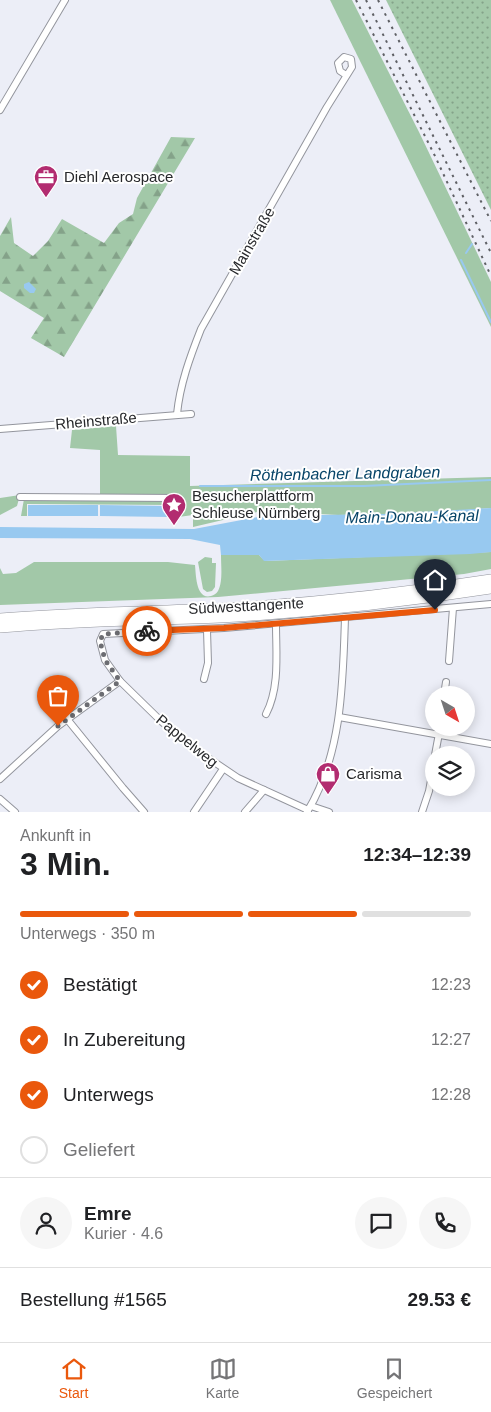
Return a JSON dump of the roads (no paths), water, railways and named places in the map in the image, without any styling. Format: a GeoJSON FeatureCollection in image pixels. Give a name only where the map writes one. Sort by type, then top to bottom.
{"type":"FeatureCollection","features":[{"type":"Feature","properties":{"kind":"highway","name":"Südwesttangente"},"geometry":{"type":"LineString","coordinates":[[0,619],[46,615],[219,609],[289,604],[402,593],[491,580]]}},
{"type":"Feature","properties":{"kind":"highway","name":"Südwesttangente"},"geometry":{"type":"LineString","coordinates":[[0,627],[278,613],[359,606],[491,588]]}},
{"type":"Feature","properties":{"kind":"highway"},"geometry":{"type":"LineString","coordinates":[[0,614],[34,611],[46,615]]}},
{"type":"Feature","properties":{"kind":"street"},"geometry":{"type":"LineString","coordinates":[[0,110],[65,0]]}},
{"type":"Feature","properties":{"kind":"street","name":"Mainstraße"},"geometry":{"type":"LineString","coordinates":[[177,414],[178,398],[188,360],[201,329],[346,75]]}},
{"type":"Feature","properties":{"kind":"street","name":"Rheinstraße"},"geometry":{"type":"LineString","coordinates":[[0,429],[191,414]]}},
{"type":"Feature","properties":{"kind":"street"},"geometry":{"type":"LineString","coordinates":[[20,498],[178,498]]}},
{"type":"Feature","properties":{"kind":"street"},"geometry":{"type":"LineString","coordinates":[[204,679],[208,663],[207,630],[491,604]]}},
{"type":"Feature","properties":{"kind":"street"},"geometry":{"type":"LineString","coordinates":[[449,661],[453,608]]}},
{"type":"Feature","properties":{"kind":"street"},"geometry":{"type":"LineString","coordinates":[[308,810],[324,776],[339,717],[344,654],[344,617]]}},
{"type":"Feature","properties":{"kind":"street"},"geometry":{"type":"LineString","coordinates":[[266,714],[273,702],[276,674],[276,624]]}},
{"type":"Feature","properties":{"kind":"street","name":"Pappelweg"},"geometry":{"type":"LineString","coordinates":[[207,630],[108,633],[102,636],[100,641],[105,660],[120,681],[165,725],[222,769],[308,810],[329,812]]}},
{"type":"Feature","properties":{"kind":"street"},"geometry":{"type":"LineString","coordinates":[[0,779],[67,719],[120,681]]}},
{"type":"Feature","properties":{"kind":"street"},"geometry":{"type":"LineString","coordinates":[[445,686],[446,682]]}},
{"type":"Feature","properties":{"kind":"street"},"geometry":{"type":"LineString","coordinates":[[339,717],[425,729]]}},
{"type":"Feature","properties":{"kind":"street"},"geometry":{"type":"LineString","coordinates":[[67,719],[144,812]]}},
{"type":"Feature","properties":{"kind":"street"},"geometry":{"type":"LineString","coordinates":[[460,736],[491,744]]}},
{"type":"Feature","properties":{"kind":"street"},"geometry":{"type":"LineString","coordinates":[[194,812],[222,769]]}},
{"type":"Feature","properties":{"kind":"street"},"geometry":{"type":"LineString","coordinates":[[245,812],[264,790]]}},
{"type":"Feature","properties":{"kind":"street"},"geometry":{"type":"LineString","coordinates":[[422,812],[426,796]]}},
{"type":"Feature","properties":{"kind":"street"},"geometry":{"type":"LineString","coordinates":[[0,798],[15,812]]}},
{"type":"Feature","properties":{"kind":"water"},"geometry":{"type":"Polygon","coordinates":[[[29,282],[36,289],[34,293],[30,293],[24,288],[24,284],[29,282]]]}},
{"type":"Feature","properties":{"kind":"water"},"geometry":{"type":"Polygon","coordinates":[[[28,505],[98,505],[98,516],[28,516],[28,505]]]}},
{"type":"Feature","properties":{"kind":"water"},"geometry":{"type":"Polygon","coordinates":[[[100,505],[170,506],[169,517],[100,516],[100,505]]]}},
{"type":"Feature","properties":{"kind":"water","name":"Main-Donau-Kanal"},"geometry":{"type":"Polygon","coordinates":[[[491,508],[491,552],[470,554],[264,561],[259,555],[221,555],[220,545],[190,539],[0,538],[0,527],[194,529],[263,516],[384,514],[491,508]]]}},
{"type":"Feature","properties":{"kind":"waterway","name":"Röthenbacher Landgraben"},"geometry":{"type":"LineString","coordinates":[[466,253],[472,244]]}},
{"type":"Feature","properties":{"kind":"waterway","name":"Röthenbacher Landgraben"},"geometry":{"type":"LineString","coordinates":[[461,260],[491,322]]}},
{"type":"Feature","properties":{"kind":"waterway","name":"Röthenbacher Landgraben"},"geometry":{"type":"LineString","coordinates":[[200,486],[364,486],[491,480]]}},
{"type":"Feature","properties":{"kind":"railway"},"geometry":{"type":"LineString","coordinates":[[356,0],[434,154],[491,276]]}},
{"type":"Feature","properties":{"kind":"railway"},"geometry":{"type":"LineString","coordinates":[[366,0],[491,253]]}},
{"type":"Feature","properties":{"kind":"railway"},"geometry":{"type":"LineString","coordinates":[[378,0],[491,221]]}},
{"type":"Feature","properties":{"kind":"place","name":"Diehl Aerospace"},"geometry":{"type":"Point","coordinates":[46,198]}},
{"type":"Feature","properties":{"kind":"place","name":"Besucherplattform Schleuse Nürnberg"},"geometry":{"type":"Point","coordinates":[174,526]}},
{"type":"Feature","properties":{"kind":"place","name":"Carisma"},"geometry":{"type":"Point","coordinates":[328,795]}}]}
